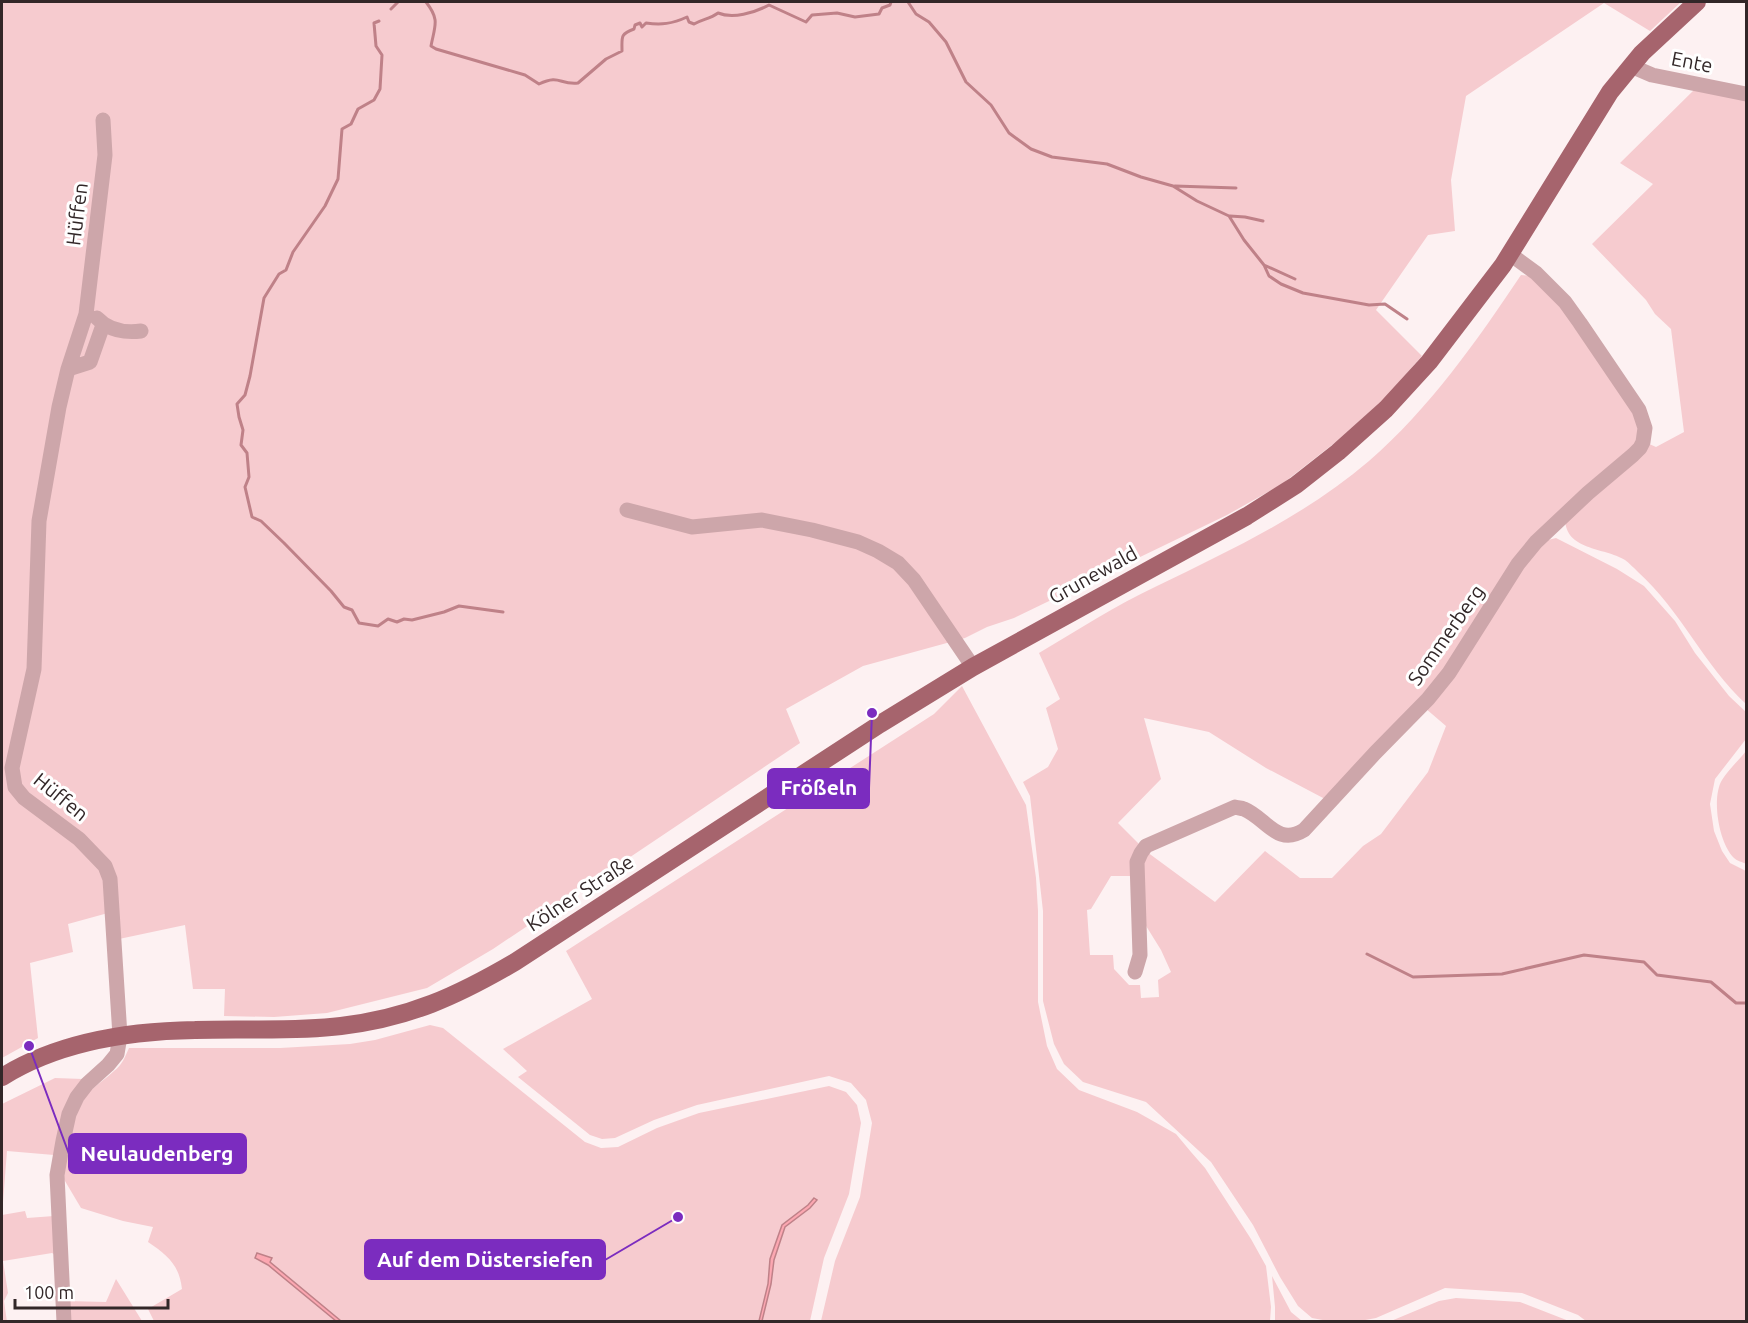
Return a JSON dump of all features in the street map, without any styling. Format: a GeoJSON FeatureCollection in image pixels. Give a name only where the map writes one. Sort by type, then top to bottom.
{"type":"FeatureCollection","features":[{"type":"Feature","properties":{"kind":"main road","name":"Grunewald"},"geometry":{"type":"LineString","coordinates":[[961,674],[1247,516],[1296,485],[1338,452],[1386,408],[1429,363],[1510,254],[1593,118],[1631,66],[1642,52],[1697,2]]}},
{"type":"Feature","properties":{"kind":"main road","name":"Kölner Straße"},"geometry":{"type":"LineString","coordinates":[[2,1077],[36,1059],[76,1046],[120,1036],[193,1030],[296,1030],[342,1026],[387,1019],[429,1006],[473,986],[515,962],[830,756],[961,674]]}},
{"type":"Feature","properties":{"kind":"street","name":"Ente"},"geometry":{"type":"LineString","coordinates":[[1631,66],[1652,75],[1746,94]]}},
{"type":"Feature","properties":{"kind":"street","name":"Hüffen"},"geometry":{"type":"LineString","coordinates":[[103,120],[105,155],[86,314],[68,369],[59,407],[39,521],[34,669],[12,768],[15,787],[24,798],[78,839],[105,866],[110,879],[120,1036]]}},
{"type":"Feature","properties":{"kind":"street","name":"Sommerberg"},"geometry":{"type":"LineString","coordinates":[[1135,972],[1140,955],[1137,862],[1146,846],[1234,807],[1246,809],[1280,834],[1296,835],[1304,830],[1428,699],[1449,673],[1518,564],[1536,543],[1588,493],[1640,448],[1645,435],[1643,419],[1624,389],[1564,302],[1536,273],[1510,254]]}},
{"type":"Feature","properties":{"kind":"street"},"geometry":{"type":"LineString","coordinates":[[86,314],[95,316],[103,325],[127,333],[141,331]]}},
{"type":"Feature","properties":{"kind":"street"},"geometry":{"type":"LineString","coordinates":[[68,369],[90,362],[103,325]]}},
{"type":"Feature","properties":{"kind":"street"},"geometry":{"type":"LineString","coordinates":[[627,510],[692,527],[762,520],[812,530],[858,542],[878,550],[898,562],[914,580],[961,674]]}},
{"type":"Feature","properties":{"kind":"street"},"geometry":{"type":"LineString","coordinates":[[64,1322],[57,1175],[69,1114],[77,1097],[117,1054],[120,1036]]}},
{"type":"Feature","properties":{"kind":"street"},"geometry":{"type":"LineString","coordinates":[[81,1067],[95,1076]]}},
{"type":"Feature","properties":{"kind":"shaded area"},"geometry":{"type":"Polygon","coordinates":[[[2,2],[1681,2],[1650,31],[1604,3],[1466,96],[1451,180],[1455,231],[1428,235],[1376,310],[1422,356],[1384,399],[1337,441],[1282,484],[1227,515],[1014,618],[987,627],[965,638],[863,666],[786,709],[800,743],[493,949],[427,988],[327,1013],[274,1017],[224,1016],[225,989],[193,989],[185,925],[119,939],[108,913],[68,924],[73,952],[30,963],[38,1038],[2,1058],[2,2]]]}},
{"type":"Feature","properties":{"kind":"shaded area"},"geometry":{"type":"Polygon","coordinates":[[[1695,89],[1746,99],[1746,704],[1717,672],[1653,587],[1625,560],[1587,546],[1571,537],[1565,518],[1647,443],[1656,447],[1684,432],[1671,329],[1592,244],[1653,184],[1620,163],[1695,89]]]}},
{"type":"Feature","properties":{"kind":"shaded area"},"geometry":{"type":"Polygon","coordinates":[[[1521,275],[1532,276],[1564,307],[1640,424],[1634,448],[1561,512],[1436,680],[1325,799],[1266,768],[1209,732],[1144,718],[1161,779],[1118,823],[1141,846],[1134,876],[1111,876],[1091,909],[1087,910],[1090,955],[1113,955],[1114,969],[1129,985],[1140,985],[1141,998],[1159,997],[1158,980],[1171,972],[1161,950],[1143,921],[1141,869],[1147,852],[1215,902],[1265,851],[1300,878],[1332,878],[1363,846],[1381,834],[1428,772],[1446,726],[1425,708],[1526,562],[1544,541],[1556,538],[1617,569],[1644,586],[1675,621],[1695,653],[1729,696],[1746,712],[1746,739],[1715,779],[1710,804],[1714,831],[1722,851],[1730,863],[1746,871],[1746,1321],[1586,1321],[1578,1315],[1522,1293],[1445,1288],[1376,1318],[1360,1321],[1328,1321],[1312,1318],[1298,1306],[1253,1225],[1211,1162],[1146,1102],[1083,1082],[1064,1064],[1054,1044],[1043,1001],[1043,911],[1030,796],[1023,782],[1048,767],[1058,749],[1046,708],[1060,699],[1039,653],[1127,601],[1294,515],[1345,480],[1391,441],[1432,397],[1487,325],[1521,275]]]}},
{"type":"Feature","properties":{"kind":"shaded area"},"geometry":{"type":"Polygon","coordinates":[[[962,686],[1026,805],[1036,878],[1038,1002],[1047,1046],[1057,1069],[1079,1090],[1137,1112],[1176,1134],[1205,1168],[1266,1266],[1271,1307],[1270,1321],[821,1321],[835,1261],[860,1197],[872,1123],[866,1100],[851,1083],[829,1076],[697,1105],[654,1120],[615,1138],[602,1139],[590,1135],[518,1077],[527,1071],[503,1049],[592,999],[566,951],[934,714],[962,686]]]}},
{"type":"Feature","properties":{"kind":"shaded area"},"geometry":{"type":"Polygon","coordinates":[[[1746,751],[1746,864],[1735,859],[1724,842],[1718,820],[1717,798],[1722,780],[1746,751]]]}},
{"type":"Feature","properties":{"kind":"shaded area"},"geometry":{"type":"Polygon","coordinates":[[[430,1025],[443,1028],[585,1142],[601,1148],[618,1147],[657,1128],[699,1113],[829,1086],[846,1092],[857,1105],[861,1123],[849,1194],[824,1258],[810,1321],[762,1321],[774,1260],[785,1227],[810,1208],[814,1198],[782,1225],[770,1259],[768,1284],[759,1321],[341,1321],[269,1262],[271,1259],[255,1258],[268,1265],[336,1321],[154,1321],[148,1309],[182,1289],[178,1273],[171,1261],[148,1242],[153,1227],[123,1221],[81,1208],[62,1176],[71,1132],[83,1101],[89,1092],[119,1066],[129,1048],[280,1048],[350,1044],[375,1040],[430,1025]]]}},
{"type":"Feature","properties":{"kind":"shaded area"},"geometry":{"type":"Polygon","coordinates":[[[55,1078],[83,1079],[54,1155],[7,1151],[2,1215],[2,1104],[55,1078]]]}},
{"type":"Feature","properties":{"kind":"shaded area"},"geometry":{"type":"Polygon","coordinates":[[[814,1198],[817,1200],[810,1208],[785,1227],[774,1260],[762,1321],[759,1321],[768,1284],[770,1259],[782,1225],[814,1198]]]}},
{"type":"Feature","properties":{"kind":"shaded area"},"geometry":{"type":"Polygon","coordinates":[[[25,1211],[27,1218],[54,1216],[57,1256],[52,1253],[3,1261],[8,1293],[4,1301],[7,1322],[2,1321],[2,1215],[25,1211]]]}},
{"type":"Feature","properties":{"kind":"shaded area"},"geometry":{"type":"Polygon","coordinates":[[[257,1253],[272,1258],[270,1262],[341,1321],[336,1321],[268,1265],[255,1258],[257,1253]]]}},
{"type":"Feature","properties":{"kind":"shaded area"},"geometry":{"type":"Polygon","coordinates":[[[1272,1276],[1291,1312],[1302,1321],[1275,1321],[1272,1276]]]}},
{"type":"Feature","properties":{"kind":"shaded area"},"geometry":{"type":"Polygon","coordinates":[[[116,1279],[142,1321],[68,1321],[66,1301],[106,1302],[116,1279]]]}},
{"type":"Feature","properties":{"kind":"shaded area"},"geometry":{"type":"Polygon","coordinates":[[[1456,1298],[1520,1302],[1569,1321],[1391,1321],[1439,1301],[1456,1298]]]}},
{"type":"Feature","properties":{"kind":"waterway"},"geometry":{"type":"LineString","coordinates":[[391,9],[398,2]]}},
{"type":"Feature","properties":{"kind":"waterway"},"geometry":{"type":"LineString","coordinates":[[426,2],[435,18],[431,46],[525,75],[539,84],[551,80],[578,83],[606,59],[622,51],[624,34],[640,23],[642,27],[646,23],[666,23],[687,17],[689,22],[694,24],[718,13],[744,14],[769,5],[806,22],[812,15],[837,13],[855,17],[879,14],[882,8],[890,5],[891,2]]}},
{"type":"Feature","properties":{"kind":"waterway"},"geometry":{"type":"LineString","coordinates":[[908,2],[916,14],[929,22],[946,42],[966,82],[991,105],[1009,133],[1031,149],[1052,157],[1107,164],[1173,186],[1197,201],[1229,216],[1264,265],[1269,276],[1281,284],[1303,293],[1369,305],[1385,304],[1407,319]]}},
{"type":"Feature","properties":{"kind":"waterway"},"geometry":{"type":"LineString","coordinates":[[379,21],[374,23],[376,46],[382,55],[380,89],[374,100],[358,109],[351,124],[342,129],[338,179],[325,206],[293,252],[286,270],[279,274],[264,298],[250,376],[245,395],[237,404],[243,430],[241,445],[247,453],[249,477],[245,487],[252,517],[261,521],[284,543],[344,607],[352,610],[359,623],[378,626],[388,619],[397,622],[404,619],[412,620],[459,606],[503,612]]}},
{"type":"Feature","properties":{"kind":"waterway"},"geometry":{"type":"LineString","coordinates":[[1175,186],[1236,188]]}},
{"type":"Feature","properties":{"kind":"waterway"},"geometry":{"type":"LineString","coordinates":[[1230,216],[1263,221]]}},
{"type":"Feature","properties":{"kind":"waterway"},"geometry":{"type":"LineString","coordinates":[[1264,265],[1295,279]]}},
{"type":"Feature","properties":{"kind":"waterway"},"geometry":{"type":"LineString","coordinates":[[1367,954],[1413,977],[1502,974],[1584,955],[1644,962],[1657,975],[1711,982],[1736,1003],[1746,1003]]}},
{"type":"Feature","properties":{"kind":"place","name":"Frößeln"},"geometry":{"type":"Point","coordinates":[872,713]}},
{"type":"Feature","properties":{"kind":"place","name":"Neulaudenberg"},"geometry":{"type":"Point","coordinates":[29,1046]}},
{"type":"Feature","properties":{"kind":"place","name":"Auf dem Düstersiefen"},"geometry":{"type":"Point","coordinates":[678,1217]}}]}
